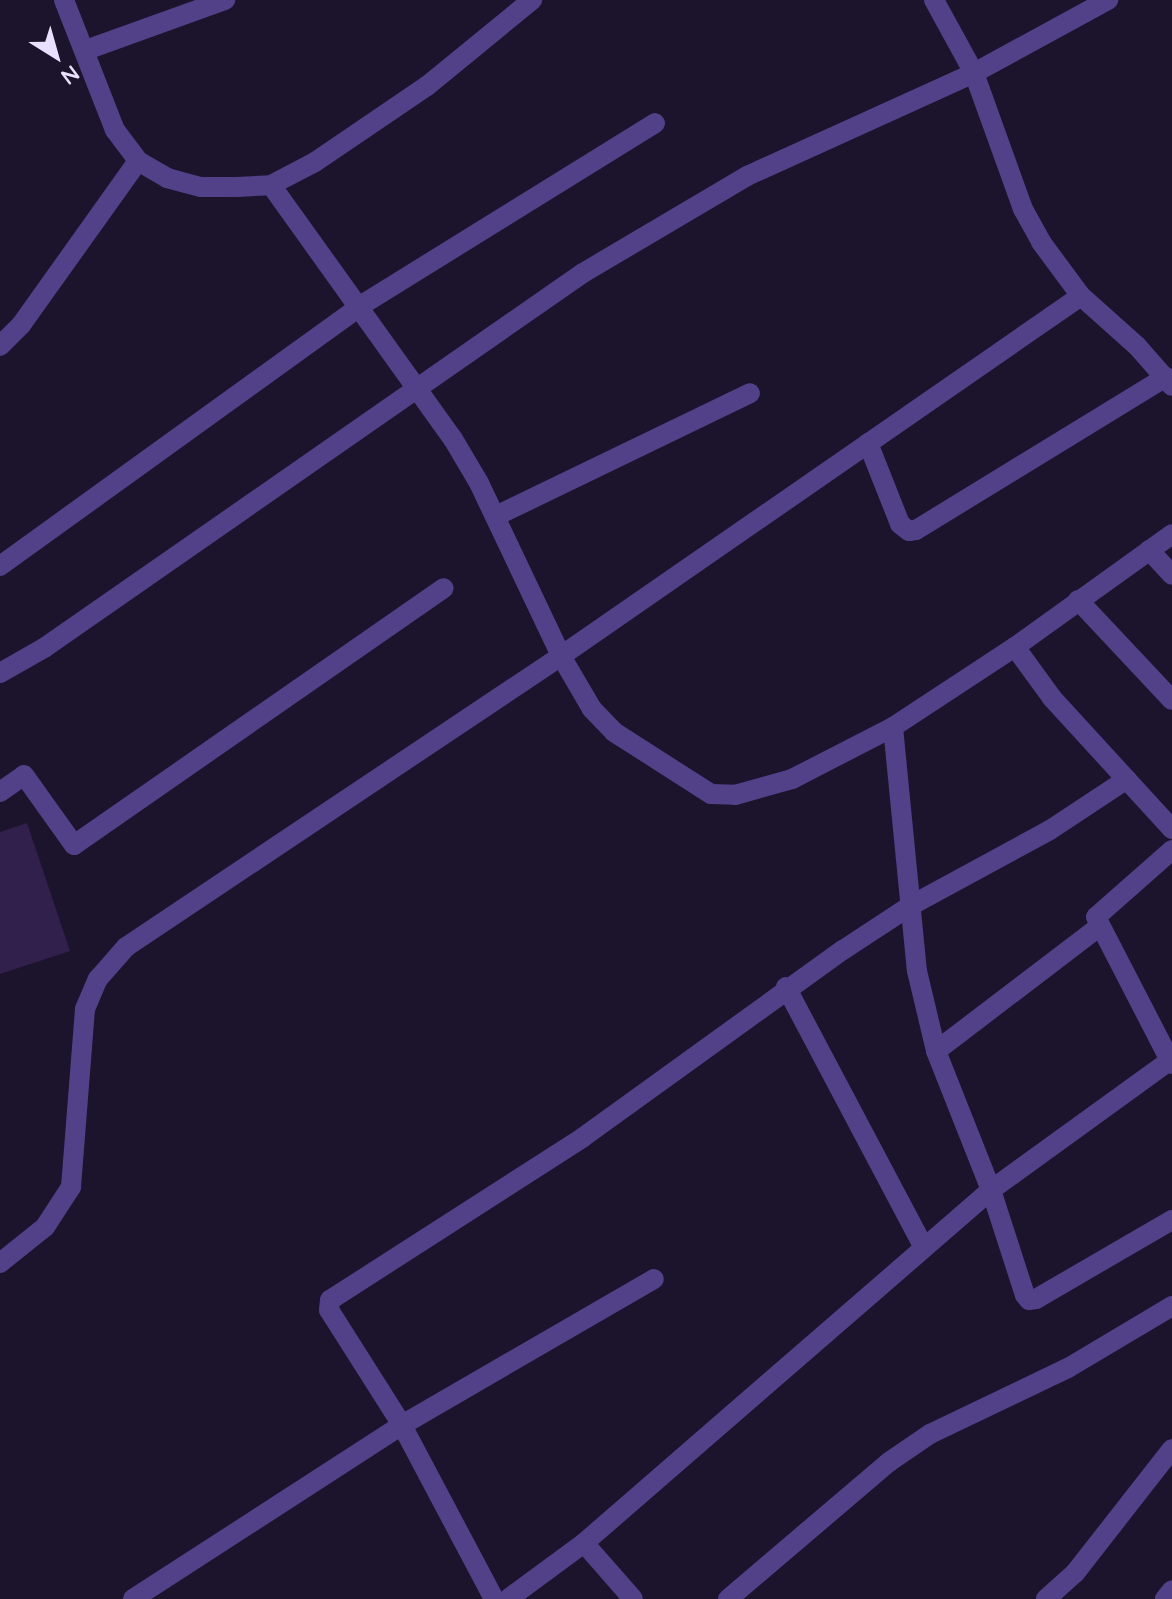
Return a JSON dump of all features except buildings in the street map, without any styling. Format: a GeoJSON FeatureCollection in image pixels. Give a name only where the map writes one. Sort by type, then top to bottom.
{"type":"FeatureCollection","features":[{"type":"Feature","properties":{"kind":"street"},"geometry":{"type":"LineString","coordinates":[[64,0],[115,130],[138,161],[167,178],[201,187],[271,185],[315,162],[427,86],[532,0]]}},
{"type":"Feature","properties":{"kind":"street"},"geometry":{"type":"LineString","coordinates":[[86,50],[225,0]]}},
{"type":"Feature","properties":{"kind":"street"},"geometry":{"type":"LineString","coordinates":[[868,443],[900,524],[909,531],[916,530],[1169,382],[1081,296],[1041,242],[1023,209],[974,73],[934,0]]}},
{"type":"Feature","properties":{"kind":"street"},"geometry":{"type":"LineString","coordinates":[[0,673],[44,648],[583,273],[747,176],[974,73],[1108,0]]}},
{"type":"Feature","properties":{"kind":"street"},"geometry":{"type":"LineString","coordinates":[[0,566],[360,306],[655,123]]}},
{"type":"Feature","properties":{"kind":"street"},"geometry":{"type":"LineString","coordinates":[[0,346],[21,325],[138,161]]}},
{"type":"Feature","properties":{"kind":"street"},"geometry":{"type":"LineString","coordinates":[[271,185],[453,439],[496,516],[561,656],[592,709],[614,732],[711,794],[722,796],[792,779],[893,727],[1015,647],[1172,534]]}},
{"type":"Feature","properties":{"kind":"street"},"geometry":{"type":"LineString","coordinates":[[0,1263],[45,1227],[71,1187],[85,1009],[98,979],[126,947],[561,656],[1081,296]]}},
{"type":"Feature","properties":{"kind":"street"},"geometry":{"type":"LineString","coordinates":[[496,516],[750,393]]}},
{"type":"Feature","properties":{"kind":"street"},"geometry":{"type":"LineString","coordinates":[[1149,550],[1172,575]]}},
{"type":"Feature","properties":{"kind":"street"},"geometry":{"type":"LineString","coordinates":[[0,792],[24,775],[74,845],[444,588]]}},
{"type":"Feature","properties":{"kind":"street"},"geometry":{"type":"LineString","coordinates":[[1078,600],[1172,700]]}},
{"type":"Feature","properties":{"kind":"street"},"geometry":{"type":"LineString","coordinates":[[1015,647],[1052,698],[1172,829]]}},
{"type":"Feature","properties":{"kind":"street"},"geometry":{"type":"LineString","coordinates":[[893,727],[917,971],[936,1051],[991,1190],[1025,1295],[1032,1301],[1172,1220]]}},
{"type":"Feature","properties":{"kind":"street"},"geometry":{"type":"LineString","coordinates":[[494,1599],[402,1425],[329,1310],[330,1300],[582,1138],[786,987],[910,906],[1050,830],[1127,779]]}},
{"type":"Feature","properties":{"kind":"street"},"geometry":{"type":"LineString","coordinates":[[508,1599],[584,1543],[991,1190],[1171,1061],[1100,926],[1098,913],[1172,850]]}},
{"type":"Feature","properties":{"kind":"street"},"geometry":{"type":"LineString","coordinates":[[936,1051],[1100,926]]}},
{"type":"Feature","properties":{"kind":"street"},"geometry":{"type":"LineString","coordinates":[[786,987],[924,1248]]}},
{"type":"Feature","properties":{"kind":"street"},"geometry":{"type":"LineString","coordinates":[[133,1599],[402,1425],[654,1279]]}},
{"type":"Feature","properties":{"kind":"street"},"geometry":{"type":"LineString","coordinates":[[728,1599],[889,1462],[930,1434],[1068,1368],[1172,1306]]}},
{"type":"Feature","properties":{"kind":"street"},"geometry":{"type":"LineString","coordinates":[[1046,1599],[1075,1573],[1172,1449]]}},
{"type":"Feature","properties":{"kind":"street"},"geometry":{"type":"LineString","coordinates":[[584,1543],[633,1599]]}},
{"type":"Feature","properties":{"kind":"street"},"geometry":{"type":"LineString","coordinates":[[1165,1599],[1172,1590]]}}]}
